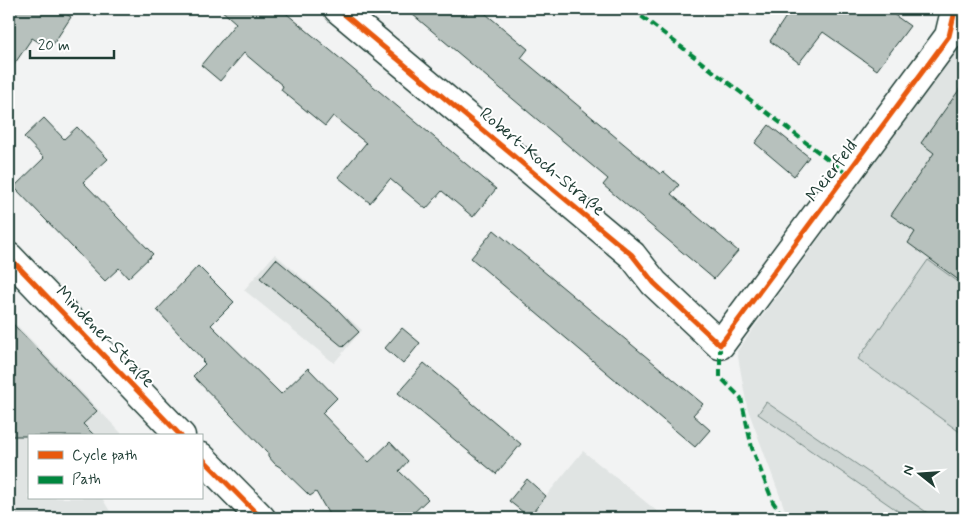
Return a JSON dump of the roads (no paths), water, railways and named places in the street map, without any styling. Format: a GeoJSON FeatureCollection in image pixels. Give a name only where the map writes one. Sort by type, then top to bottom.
{"type":"FeatureCollection","features":[{"type":"Feature","properties":{"kind":"street","name":"Robert-Koch-Straße"},"geometry":{"type":"LineString","coordinates":[[338,9],[632,255],[654,283],[720,345]]}},
{"type":"Feature","properties":{"kind":"street","name":"Meierfeld"},"geometry":{"type":"LineString","coordinates":[[720,345],[949,36],[955,11],[953,9]]}},
{"type":"Feature","properties":{"kind":"street","name":"Mindener Straße"},"geometry":{"type":"LineString","coordinates":[[9,257],[179,434]]}},
{"type":"Feature","properties":{"kind":"street"},"geometry":{"type":"LineString","coordinates":[[202,458],[261,518]]}}]}
